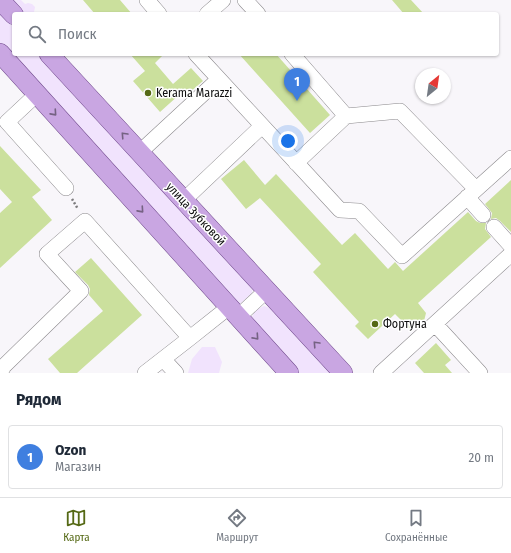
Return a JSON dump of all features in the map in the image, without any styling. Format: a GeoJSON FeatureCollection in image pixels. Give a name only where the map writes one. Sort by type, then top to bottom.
{"type":"FeatureCollection","features":[{"type":"Feature","properties":{"kind":"main road"},"geometry":{"type":"LineString","coordinates":[[0,0],[12,13]]}},
{"type":"Feature","properties":{"kind":"main road"},"geometry":{"type":"LineString","coordinates":[[0,53],[289,373]]}},
{"type":"Feature","properties":{"kind":"main road","name":"улица Зубковой"},"geometry":{"type":"LineString","coordinates":[[52,56],[266,291],[343,373]]}},
{"type":"Feature","properties":{"kind":"street"},"geometry":{"type":"LineString","coordinates":[[147,0],[158,12]]}},
{"type":"Feature","properties":{"kind":"street"},"geometry":{"type":"LineString","coordinates":[[209,12],[223,0]]}},
{"type":"Feature","properties":{"kind":"street"},"geometry":{"type":"LineString","coordinates":[[245,0],[256,12]]}},
{"type":"Feature","properties":{"kind":"street"},"geometry":{"type":"LineString","coordinates":[[198,56],[340,210],[359,211],[402,256],[511,158]]}},
{"type":"Feature","properties":{"kind":"street"},"geometry":{"type":"LineString","coordinates":[[294,56],[346,116]]}},
{"type":"Feature","properties":{"kind":"street"},"geometry":{"type":"LineString","coordinates":[[140,152],[219,79]]}},
{"type":"Feature","properties":{"kind":"street"},"geometry":{"type":"LineString","coordinates":[[37,94],[7,122],[66,188]]}},
{"type":"Feature","properties":{"kind":"street"},"geometry":{"type":"LineString","coordinates":[[296,162],[346,116],[400,111],[471,193],[483,214]]}},
{"type":"Feature","properties":{"kind":"street"},"geometry":{"type":"LineString","coordinates":[[184,200],[262,126]]}},
{"type":"Feature","properties":{"kind":"street"},"geometry":{"type":"LineString","coordinates":[[0,373],[4,366],[81,291],[47,254],[85,221],[190,338]]}},
{"type":"Feature","properties":{"kind":"street"},"geometry":{"type":"LineString","coordinates":[[494,227],[511,246]]}},
{"type":"Feature","properties":{"kind":"street"},"geometry":{"type":"LineString","coordinates":[[381,373],[511,254]]}},
{"type":"Feature","properties":{"kind":"street"},"geometry":{"type":"LineString","coordinates":[[145,373],[190,338],[266,291]]}},
{"type":"Feature","properties":{"kind":"street"},"geometry":{"type":"LineString","coordinates":[[436,324],[480,373]]}},
{"type":"Feature","properties":{"kind":"street"},"geometry":{"type":"LineString","coordinates":[[164,359],[176,373]]}},
{"type":"Feature","properties":{"kind":"path"},"geometry":{"type":"LineString","coordinates":[[66,188],[85,221]]}},
{"type":"Feature","properties":{"kind":"shaded area"},"geometry":{"type":"Polygon","coordinates":[[[11,0],[21,0],[25,4],[32,4],[35,7],[34,12],[24,12],[11,0]]]}},
{"type":"Feature","properties":{"kind":"shaded area"},"geometry":{"type":"Polygon","coordinates":[[[0,11],[12,24],[12,56],[41,56],[253,286],[252,293],[240,304],[234,303],[0,44],[0,11]]]}},
{"type":"Feature","properties":{"kind":"shaded area"},"geometry":{"type":"Polygon","coordinates":[[[264,306],[273,309],[333,373],[296,373],[251,318],[256,310],[264,306]]]}},
{"type":"Feature","properties":{"kind":"shaded area"},"geometry":{"type":"Polygon","coordinates":[[[202,347],[215,347],[222,362],[219,373],[188,373],[192,359],[202,347]]]}},
{"type":"Feature","properties":{"kind":"building"},"geometry":{"type":"Polygon","coordinates":[[[83,0],[120,0],[130,12],[93,12],[83,0]]]}},
{"type":"Feature","properties":{"kind":"building"},"geometry":{"type":"Polygon","coordinates":[[[392,0],[411,0],[422,12],[402,12],[392,0]]]}},
{"type":"Feature","properties":{"kind":"building"},"geometry":{"type":"Polygon","coordinates":[[[132,56],[162,56],[155,63],[173,84],[191,68],[203,81],[183,98],[180,94],[160,112],[133,81],[145,71],[132,56]]]}},
{"type":"Feature","properties":{"kind":"building"},"geometry":{"type":"Polygon","coordinates":[[[241,56],[278,56],[330,115],[310,133],[241,56]]]}},
{"type":"Feature","properties":{"kind":"building"},"geometry":{"type":"Polygon","coordinates":[[[0,146],[41,190],[32,197],[52,220],[0,268],[0,213],[12,202],[0,189],[0,146]]]}},
{"type":"Feature","properties":{"kind":"building"},"geometry":{"type":"Polygon","coordinates":[[[244,160],[265,185],[276,174],[342,245],[355,233],[388,269],[395,262],[403,271],[468,212],[476,221],[486,223],[485,229],[491,237],[418,303],[426,313],[424,321],[416,327],[409,328],[395,314],[368,339],[355,326],[359,322],[313,272],[321,264],[260,198],[246,209],[221,179],[244,160]]]}},
{"type":"Feature","properties":{"kind":"building"},"geometry":{"type":"Polygon","coordinates":[[[511,180],[511,232],[496,218],[491,219],[492,213],[485,204],[511,180]]]}},
{"type":"Feature","properties":{"kind":"building"},"geometry":{"type":"Polygon","coordinates":[[[91,258],[142,315],[77,373],[60,373],[48,359],[103,311],[89,295],[90,289],[88,285],[75,272],[91,258]]]}},
{"type":"Feature","properties":{"kind":"building"},"geometry":{"type":"Polygon","coordinates":[[[436,343],[451,360],[445,365],[452,373],[424,373],[415,363],[436,343]]]}},
{"type":"Feature","properties":{"kind":"place","name":"Kerama Marazzi"},"geometry":{"type":"Point","coordinates":[148,93]}},
{"type":"Feature","properties":{"kind":"place","name":"Ozon"},"geometry":{"type":"Point","coordinates":[297,101]}},
{"type":"Feature","properties":{"kind":"place","name":"Фортуна"},"geometry":{"type":"Point","coordinates":[375,324]}}]}
